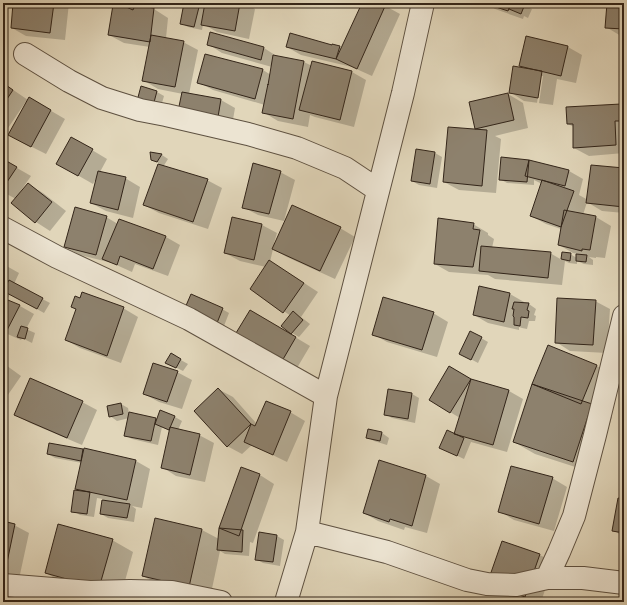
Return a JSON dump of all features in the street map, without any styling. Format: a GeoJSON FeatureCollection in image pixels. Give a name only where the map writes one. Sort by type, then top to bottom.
{"type":"FeatureCollection","features":[{"type":"Feature","properties":{"kind":"street"},"geometry":{"type":"LineString","coordinates":[[286,602],[307,532],[326,396],[403,93],[423,3]]}},
{"type":"Feature","properties":{"kind":"street"},"geometry":{"type":"LineString","coordinates":[[25,54],[69,81],[102,98],[140,110],[248,134],[297,148],[345,168],[378,190]]}},
{"type":"Feature","properties":{"kind":"street"},"geometry":{"type":"LineString","coordinates":[[3,228],[57,257],[188,320],[326,396]]}},
{"type":"Feature","properties":{"kind":"street"},"geometry":{"type":"LineString","coordinates":[[547,578],[560,552],[574,516],[595,435],[617,372],[624,316]]}},
{"type":"Feature","properties":{"kind":"street"},"geometry":{"type":"LineString","coordinates":[[307,532],[387,552],[467,580],[487,593],[547,578],[583,578],[624,583]]}},
{"type":"Feature","properties":{"kind":"street"},"geometry":{"type":"LineString","coordinates":[[3,585],[90,592],[172,592],[221,602]]}},
{"type":"Feature","properties":{"kind":"building"},"geometry":{"type":"Polygon","coordinates":[[[13,3],[54,3],[50,33],[11,28],[13,3]]]}},
{"type":"Feature","properties":{"kind":"building"},"geometry":{"type":"Polygon","coordinates":[[[117,3],[136,3],[133,10],[117,3]]]}},
{"type":"Feature","properties":{"kind":"building"},"geometry":{"type":"Polygon","coordinates":[[[184,3],[200,3],[194,27],[180,24],[184,3]]]}},
{"type":"Feature","properties":{"kind":"building"},"geometry":{"type":"Polygon","coordinates":[[[205,3],[240,3],[235,31],[201,25],[205,3]]]}},
{"type":"Feature","properties":{"kind":"building"},"geometry":{"type":"Polygon","coordinates":[[[362,3],[386,4],[357,69],[336,59],[362,3]]]}},
{"type":"Feature","properties":{"kind":"building"},"geometry":{"type":"Polygon","coordinates":[[[484,3],[511,3],[508,11],[484,3]]]}},
{"type":"Feature","properties":{"kind":"building"},"geometry":{"type":"Polygon","coordinates":[[[511,3],[525,4],[521,14],[509,9],[511,3]]]}},
{"type":"Feature","properties":{"kind":"building"},"geometry":{"type":"Polygon","coordinates":[[[607,3],[624,3],[624,29],[605,28],[607,3]]]}},
{"type":"Feature","properties":{"kind":"building"},"geometry":{"type":"Polygon","coordinates":[[[120,4],[154,8],[150,42],[108,35],[113,5],[119,6],[120,4]]]}},
{"type":"Feature","properties":{"kind":"building"},"geometry":{"type":"Polygon","coordinates":[[[210,32],[264,47],[261,60],[207,45],[210,32]]]}},
{"type":"Feature","properties":{"kind":"building"},"geometry":{"type":"Polygon","coordinates":[[[290,33],[340,46],[336,59],[286,47],[290,33]]]}},
{"type":"Feature","properties":{"kind":"building"},"geometry":{"type":"Polygon","coordinates":[[[151,35],[184,41],[175,87],[142,81],[151,35]]]}},
{"type":"Feature","properties":{"kind":"building"},"geometry":{"type":"Polygon","coordinates":[[[526,36],[568,46],[561,76],[519,66],[526,36]]]}},
{"type":"Feature","properties":{"kind":"building"},"geometry":{"type":"Polygon","coordinates":[[[205,54],[263,69],[255,99],[197,83],[205,54]]]}},
{"type":"Feature","properties":{"kind":"building"},"geometry":{"type":"Polygon","coordinates":[[[273,55],[304,61],[293,119],[262,113],[273,55]]]}},
{"type":"Feature","properties":{"kind":"building"},"geometry":{"type":"Polygon","coordinates":[[[312,61],[352,71],[340,120],[299,110],[312,61]]]}},
{"type":"Feature","properties":{"kind":"building"},"geometry":{"type":"Polygon","coordinates":[[[513,66],[542,71],[538,98],[509,93],[513,66]]]}},
{"type":"Feature","properties":{"kind":"building"},"geometry":{"type":"Polygon","coordinates":[[[3,83],[13,90],[3,105],[3,83]]]}},
{"type":"Feature","properties":{"kind":"building"},"geometry":{"type":"Polygon","coordinates":[[[141,86],[157,91],[149,121],[133,116],[141,86]]]}},
{"type":"Feature","properties":{"kind":"building"},"geometry":{"type":"Polygon","coordinates":[[[182,92],[221,99],[216,129],[176,121],[182,92]]]}},
{"type":"Feature","properties":{"kind":"building"},"geometry":{"type":"Polygon","coordinates":[[[508,93],[514,120],[475,129],[469,102],[508,93]]]}},
{"type":"Feature","properties":{"kind":"building"},"geometry":{"type":"Polygon","coordinates":[[[29,97],[51,110],[31,147],[8,135],[29,97]]]}},
{"type":"Feature","properties":{"kind":"building"},"geometry":{"type":"Polygon","coordinates":[[[621,104],[622,121],[615,121],[616,145],[573,148],[573,124],[567,124],[566,107],[621,104]]]}},
{"type":"Feature","properties":{"kind":"building"},"geometry":{"type":"Polygon","coordinates":[[[448,127],[487,130],[482,186],[443,182],[448,127]]]}},
{"type":"Feature","properties":{"kind":"building"},"geometry":{"type":"Polygon","coordinates":[[[71,137],[93,149],[78,176],[56,164],[71,137]]]}},
{"type":"Feature","properties":{"kind":"building"},"geometry":{"type":"Polygon","coordinates":[[[416,149],[435,152],[430,184],[411,181],[416,149]]]}},
{"type":"Feature","properties":{"kind":"building"},"geometry":{"type":"Polygon","coordinates":[[[150,152],[162,154],[157,162],[151,160],[150,152]]]}},
{"type":"Feature","properties":{"kind":"building"},"geometry":{"type":"Polygon","coordinates":[[[501,157],[529,160],[527,182],[499,180],[501,157]]]}},
{"type":"Feature","properties":{"kind":"building"},"geometry":{"type":"Polygon","coordinates":[[[3,159],[17,167],[3,188],[3,159]]]}},
{"type":"Feature","properties":{"kind":"building"},"geometry":{"type":"Polygon","coordinates":[[[529,160],[569,170],[565,186],[525,176],[529,160]]]}},
{"type":"Feature","properties":{"kind":"building"},"geometry":{"type":"Polygon","coordinates":[[[253,163],[281,171],[269,214],[242,208],[253,163]]]}},
{"type":"Feature","properties":{"kind":"building"},"geometry":{"type":"Polygon","coordinates":[[[158,164],[208,179],[193,222],[143,205],[158,164]]]}},
{"type":"Feature","properties":{"kind":"building"},"geometry":{"type":"Polygon","coordinates":[[[591,165],[624,168],[624,207],[586,203],[591,165]]]}},
{"type":"Feature","properties":{"kind":"building"},"geometry":{"type":"Polygon","coordinates":[[[98,171],[126,177],[118,210],[90,203],[98,171]]]}},
{"type":"Feature","properties":{"kind":"building"},"geometry":{"type":"Polygon","coordinates":[[[542,180],[574,191],[561,227],[530,216],[542,180]]]}},
{"type":"Feature","properties":{"kind":"building"},"geometry":{"type":"Polygon","coordinates":[[[28,183],[52,202],[35,223],[11,203],[28,183]]]}},
{"type":"Feature","properties":{"kind":"building"},"geometry":{"type":"Polygon","coordinates":[[[292,205],[341,227],[320,271],[272,249],[292,205]]]}},
{"type":"Feature","properties":{"kind":"building"},"geometry":{"type":"Polygon","coordinates":[[[75,207],[107,216],[96,255],[64,247],[75,207]]]}},
{"type":"Feature","properties":{"kind":"building"},"geometry":{"type":"Polygon","coordinates":[[[564,210],[596,216],[590,250],[582,249],[582,251],[558,245],[564,210]]]}},
{"type":"Feature","properties":{"kind":"building"},"geometry":{"type":"Polygon","coordinates":[[[232,217],[262,224],[254,260],[224,253],[232,217]]]}},
{"type":"Feature","properties":{"kind":"building"},"geometry":{"type":"Polygon","coordinates":[[[438,218],[474,223],[473,229],[480,230],[473,267],[434,264],[438,218]]]}},
{"type":"Feature","properties":{"kind":"building"},"geometry":{"type":"Polygon","coordinates":[[[119,219],[166,236],[153,269],[120,256],[117,265],[102,259],[119,219]]]}},
{"type":"Feature","properties":{"kind":"building"},"geometry":{"type":"Polygon","coordinates":[[[481,246],[551,252],[548,278],[479,271],[481,246]]]}},
{"type":"Feature","properties":{"kind":"building"},"geometry":{"type":"Polygon","coordinates":[[[562,252],[571,253],[570,261],[561,259],[562,252]]]}},
{"type":"Feature","properties":{"kind":"building"},"geometry":{"type":"Polygon","coordinates":[[[576,254],[587,255],[586,262],[576,261],[576,254]]]}},
{"type":"Feature","properties":{"kind":"building"},"geometry":{"type":"Polygon","coordinates":[[[269,260],[304,283],[283,313],[250,289],[269,260]]]}},
{"type":"Feature","properties":{"kind":"building"},"geometry":{"type":"Polygon","coordinates":[[[9,280],[43,298],[37,309],[3,291],[9,280]]]}},
{"type":"Feature","properties":{"kind":"building"},"geometry":{"type":"Polygon","coordinates":[[[479,286],[510,293],[504,322],[473,315],[479,286]]]}},
{"type":"Feature","properties":{"kind":"building"},"geometry":{"type":"Polygon","coordinates":[[[82,292],[124,307],[107,356],[65,340],[76,309],[71,307],[75,296],[80,298],[82,292]]]}},
{"type":"Feature","properties":{"kind":"building"},"geometry":{"type":"Polygon","coordinates":[[[191,294],[223,308],[217,323],[185,308],[191,294]]]}},
{"type":"Feature","properties":{"kind":"building"},"geometry":{"type":"Polygon","coordinates":[[[383,297],[434,312],[422,350],[372,335],[383,297]]]}},
{"type":"Feature","properties":{"kind":"building"},"geometry":{"type":"Polygon","coordinates":[[[3,298],[20,305],[6,332],[3,331],[3,298]]]}},
{"type":"Feature","properties":{"kind":"building"},"geometry":{"type":"Polygon","coordinates":[[[557,298],[596,300],[593,345],[555,343],[557,298]]]}},
{"type":"Feature","properties":{"kind":"building"},"geometry":{"type":"Polygon","coordinates":[[[514,302],[529,303],[527,310],[529,311],[528,318],[521,317],[520,326],[514,325],[514,309],[512,309],[514,302]]]}},
{"type":"Feature","properties":{"kind":"building"},"geometry":{"type":"Polygon","coordinates":[[[250,310],[296,337],[282,361],[236,333],[250,310]]]}},
{"type":"Feature","properties":{"kind":"building"},"geometry":{"type":"Polygon","coordinates":[[[293,311],[303,320],[291,334],[281,326],[293,311]]]}},
{"type":"Feature","properties":{"kind":"building"},"geometry":{"type":"Polygon","coordinates":[[[21,326],[28,328],[25,339],[17,337],[21,326]]]}},
{"type":"Feature","properties":{"kind":"building"},"geometry":{"type":"Polygon","coordinates":[[[470,331],[482,337],[471,360],[459,354],[470,331]]]}},
{"type":"Feature","properties":{"kind":"building"},"geometry":{"type":"Polygon","coordinates":[[[548,345],[597,365],[581,404],[532,384],[548,345]]]}},
{"type":"Feature","properties":{"kind":"building"},"geometry":{"type":"Polygon","coordinates":[[[171,353],[181,359],[176,368],[165,363],[171,353]]]}},
{"type":"Feature","properties":{"kind":"building"},"geometry":{"type":"Polygon","coordinates":[[[153,363],[178,371],[167,402],[143,394],[153,363]]]}},
{"type":"Feature","properties":{"kind":"building"},"geometry":{"type":"Polygon","coordinates":[[[449,366],[471,379],[450,413],[429,400],[449,366]]]}},
{"type":"Feature","properties":{"kind":"building"},"geometry":{"type":"Polygon","coordinates":[[[30,378],[83,401],[67,438],[14,415],[30,378]]]}},
{"type":"Feature","properties":{"kind":"building"},"geometry":{"type":"Polygon","coordinates":[[[471,379],[509,390],[493,445],[454,434],[471,379]]]}},
{"type":"Feature","properties":{"kind":"building"},"geometry":{"type":"Polygon","coordinates":[[[532,384],[592,404],[573,462],[513,442],[532,384]]]}},
{"type":"Feature","properties":{"kind":"building"},"geometry":{"type":"Polygon","coordinates":[[[218,388],[251,424],[227,447],[194,411],[218,388]]]}},
{"type":"Feature","properties":{"kind":"building"},"geometry":{"type":"Polygon","coordinates":[[[388,389],[412,393],[408,419],[384,415],[388,389]]]}},
{"type":"Feature","properties":{"kind":"building"},"geometry":{"type":"Polygon","coordinates":[[[266,401],[291,411],[273,455],[244,442],[251,424],[255,426],[266,401]]]}},
{"type":"Feature","properties":{"kind":"building"},"geometry":{"type":"Polygon","coordinates":[[[121,403],[123,414],[109,417],[107,406],[121,403]]]}},
{"type":"Feature","properties":{"kind":"building"},"geometry":{"type":"Polygon","coordinates":[[[160,410],[175,416],[169,430],[155,424],[160,410]]]}},
{"type":"Feature","properties":{"kind":"building"},"geometry":{"type":"Polygon","coordinates":[[[129,412],[156,418],[151,441],[124,436],[129,412]]]}},
{"type":"Feature","properties":{"kind":"building"},"geometry":{"type":"Polygon","coordinates":[[[170,427],[200,434],[190,475],[161,468],[170,427]]]}},
{"type":"Feature","properties":{"kind":"building"},"geometry":{"type":"Polygon","coordinates":[[[368,429],[382,432],[380,441],[366,438],[368,429]]]}},
{"type":"Feature","properties":{"kind":"building"},"geometry":{"type":"Polygon","coordinates":[[[447,430],[464,438],[457,456],[439,448],[447,430]]]}},
{"type":"Feature","properties":{"kind":"building"},"geometry":{"type":"Polygon","coordinates":[[[49,443],[83,449],[81,461],[47,454],[49,443]]]}},
{"type":"Feature","properties":{"kind":"building"},"geometry":{"type":"Polygon","coordinates":[[[84,448],[136,460],[127,500],[75,489],[84,448]]]}},
{"type":"Feature","properties":{"kind":"building"},"geometry":{"type":"Polygon","coordinates":[[[379,460],[426,475],[412,526],[390,519],[389,522],[363,513],[379,460]]]}},
{"type":"Feature","properties":{"kind":"building"},"geometry":{"type":"Polygon","coordinates":[[[511,466],[553,477],[539,524],[498,512],[511,466]]]}},
{"type":"Feature","properties":{"kind":"building"},"geometry":{"type":"Polygon","coordinates":[[[241,467],[260,474],[239,536],[219,528],[241,467]]]}},
{"type":"Feature","properties":{"kind":"building"},"geometry":{"type":"Polygon","coordinates":[[[74,490],[90,492],[87,514],[71,512],[74,490]]]}},
{"type":"Feature","properties":{"kind":"building"},"geometry":{"type":"Polygon","coordinates":[[[618,498],[624,499],[624,533],[612,531],[618,498]]]}},
{"type":"Feature","properties":{"kind":"building"},"geometry":{"type":"Polygon","coordinates":[[[102,500],[130,504],[127,518],[100,514],[102,500]]]}},
{"type":"Feature","properties":{"kind":"building"},"geometry":{"type":"Polygon","coordinates":[[[155,518],[202,529],[189,587],[142,576],[155,518]]]}},
{"type":"Feature","properties":{"kind":"building"},"geometry":{"type":"Polygon","coordinates":[[[3,521],[15,524],[5,572],[3,571],[3,521]]]}},
{"type":"Feature","properties":{"kind":"building"},"geometry":{"type":"Polygon","coordinates":[[[58,524],[113,539],[99,588],[45,573],[58,524]]]}},
{"type":"Feature","properties":{"kind":"building"},"geometry":{"type":"Polygon","coordinates":[[[219,528],[243,530],[242,552],[217,550],[219,528]]]}},
{"type":"Feature","properties":{"kind":"building"},"geometry":{"type":"Polygon","coordinates":[[[259,532],[277,535],[273,562],[255,560],[259,532]]]}},
{"type":"Feature","properties":{"kind":"building"},"geometry":{"type":"Polygon","coordinates":[[[502,541],[540,554],[525,597],[487,584],[502,541]]]}}]}
